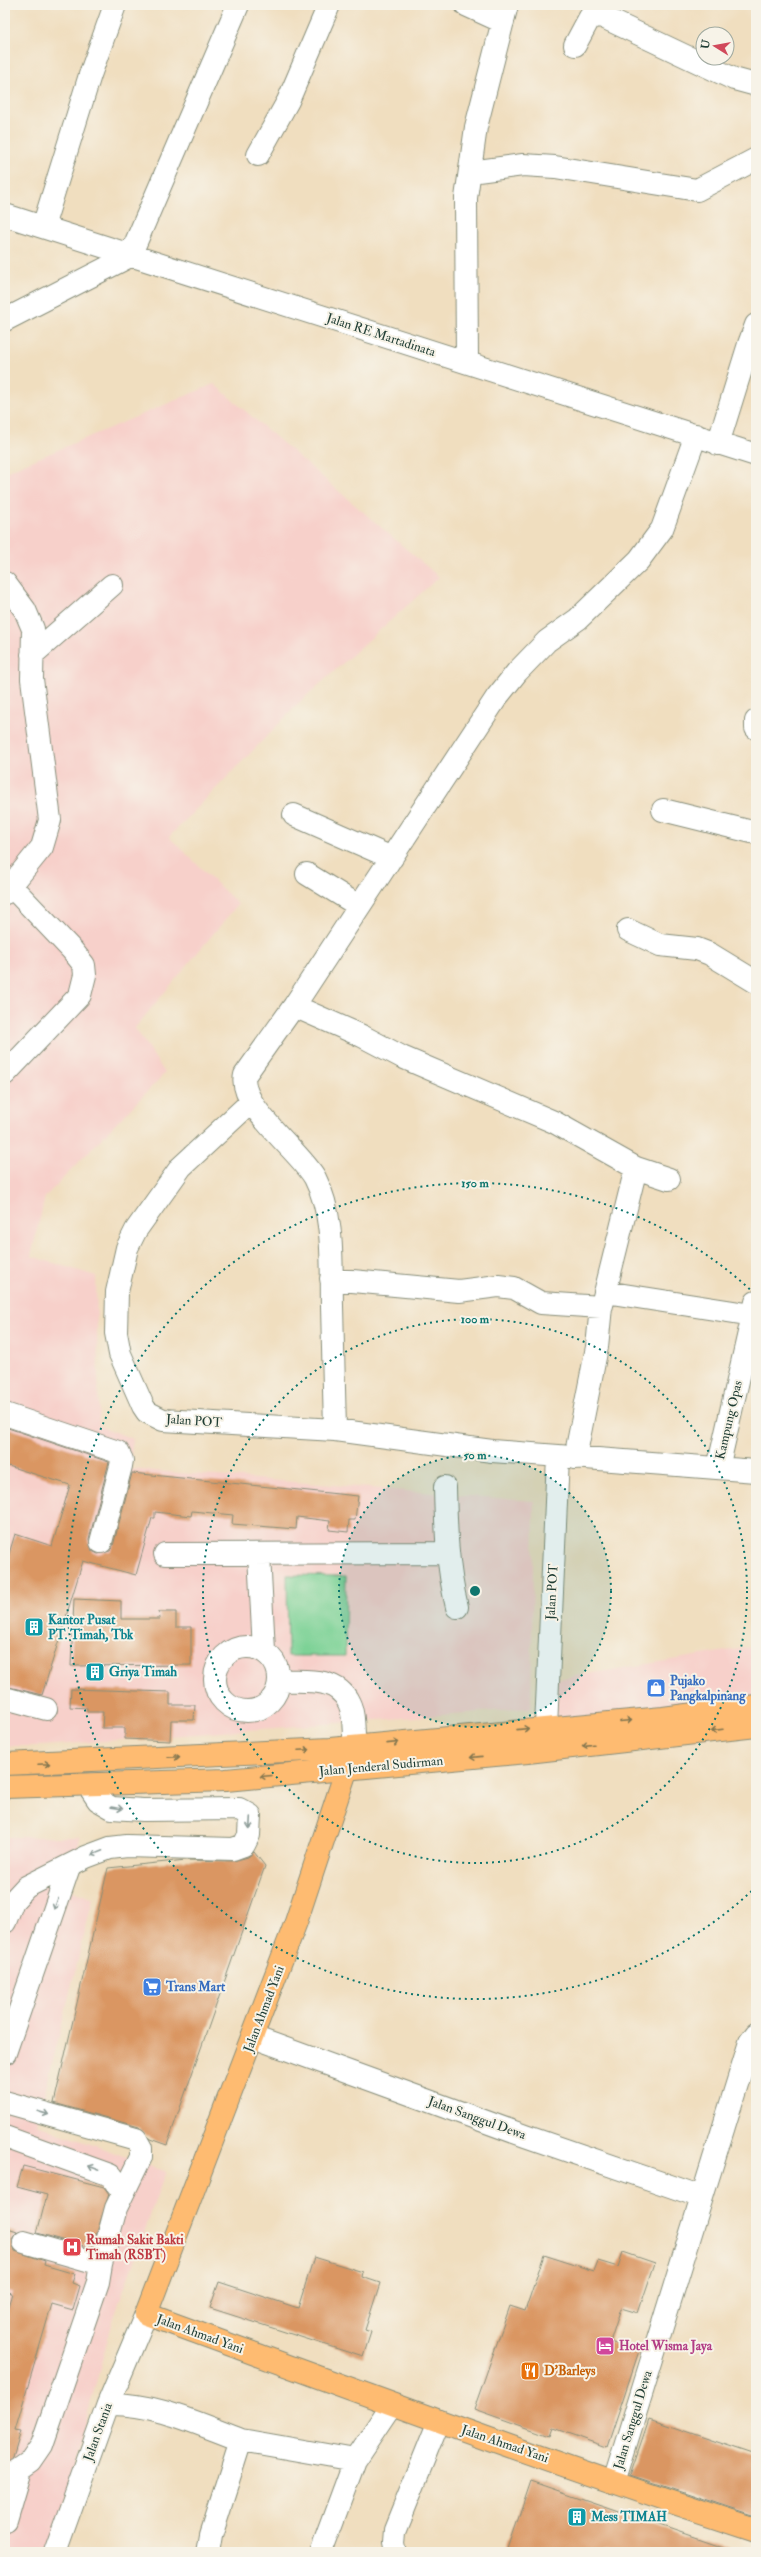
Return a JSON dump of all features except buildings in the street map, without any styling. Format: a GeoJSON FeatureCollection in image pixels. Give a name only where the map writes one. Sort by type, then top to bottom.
{"type":"FeatureCollection","features":[{"type":"Feature","properties":{"kind":"main road","name":"Jalan Jenderal Sudirman"},"geometry":{"type":"LineString","coordinates":[[5,1764],[355,1747],[546,1727],[663,1718],[756,1706]]}},
{"type":"Feature","properties":{"kind":"main road","name":"Jalan Jenderal Sudirman"},"geometry":{"type":"LineString","coordinates":[[5,1787],[226,1780],[528,1752],[756,1726]]}},
{"type":"Feature","properties":{"kind":"main road","name":"Jalan Ahmad Yani"},"geometry":{"type":"LineString","coordinates":[[355,1747],[296,1922],[146,2314],[392,2405],[756,2530]]}},
{"type":"Feature","properties":{"kind":"street"},"geometry":{"type":"LineString","coordinates":[[44,227],[88,82],[115,5]]}},
{"type":"Feature","properties":{"kind":"street"},"geometry":{"type":"LineString","coordinates":[[5,320],[130,256],[238,5]]}},
{"type":"Feature","properties":{"kind":"street"},"geometry":{"type":"LineString","coordinates":[[258,154],[288,100],[329,5]]}},
{"type":"Feature","properties":{"kind":"street"},"geometry":{"type":"LineString","coordinates":[[466,5],[505,14],[476,127],[466,198],[467,362]]}},
{"type":"Feature","properties":{"kind":"street"},"geometry":{"type":"LineString","coordinates":[[575,45],[590,17],[601,16],[734,79],[756,85]]}},
{"type":"Feature","properties":{"kind":"street"},"geometry":{"type":"LineString","coordinates":[[470,172],[523,165],[555,167],[690,190],[702,188],[756,159]]}},
{"type":"Feature","properties":{"kind":"street","name":"Jalan RE Martadinata"},"geometry":{"type":"LineString","coordinates":[[5,216],[44,227],[130,256],[756,455]]}},
{"type":"Feature","properties":{"kind":"street"},"geometry":{"type":"LineString","coordinates":[[718,444],[754,338]]}},
{"type":"Feature","properties":{"kind":"street"},"geometry":{"type":"LineString","coordinates":[[335,1430],[331,1234],[322,1195],[314,1177],[251,1102],[244,1080],[245,1075],[294,1006],[497,698],[517,672],[547,641],[578,619],[639,560],[662,529],[696,435]]}},
{"type":"Feature","properties":{"kind":"street"},"geometry":{"type":"LineString","coordinates":[[5,583],[30,618],[33,629],[32,679],[50,820],[42,848],[8,890],[72,950],[84,965],[85,975],[80,995],[5,1074]]}},
{"type":"Feature","properties":{"kind":"street"},"geometry":{"type":"LineString","coordinates":[[32,655],[112,585]]}},
{"type":"Feature","properties":{"kind":"street"},"geometry":{"type":"LineString","coordinates":[[756,721],[756,728]]}},
{"type":"Feature","properties":{"kind":"street"},"geometry":{"type":"LineString","coordinates":[[663,810],[756,833]]}},
{"type":"Feature","properties":{"kind":"street"},"geometry":{"type":"LineString","coordinates":[[294,815],[392,858]]}},
{"type":"Feature","properties":{"kind":"street"},"geometry":{"type":"LineString","coordinates":[[307,874],[359,906]]}},
{"type":"Feature","properties":{"kind":"street"},"geometry":{"type":"LineString","coordinates":[[628,930],[660,945],[697,949],[710,954],[756,982]]}},
{"type":"Feature","properties":{"kind":"street"},"geometry":{"type":"LineString","coordinates":[[294,1006],[362,1036],[402,1057],[554,1122],[636,1168],[669,1179]]}},
{"type":"Feature","properties":{"kind":"street","name":"Jalan POT"},"geometry":{"type":"LineString","coordinates":[[251,1102],[181,1167],[136,1230],[127,1248],[117,1292],[116,1333],[120,1354],[147,1412],[163,1420],[335,1430],[485,1450],[567,1458],[756,1471]]}},
{"type":"Feature","properties":{"kind":"street"},"geometry":{"type":"LineString","coordinates":[[567,1458],[597,1346],[603,1299],[636,1168]]}},
{"type":"Feature","properties":{"kind":"street"},"geometry":{"type":"LineString","coordinates":[[331,1279],[459,1291],[498,1286],[514,1288],[541,1303],[603,1299],[754,1308]]}},
{"type":"Feature","properties":{"kind":"street","name":"Kampung Opas"},"geometry":{"type":"LineString","coordinates":[[718,1468],[754,1308]]}},
{"type":"Feature","properties":{"kind":"street"},"geometry":{"type":"LineString","coordinates":[[5,1414],[118,1452],[122,1460],[121,1466],[100,1542]]}},
{"type":"Feature","properties":{"kind":"street","name":"Jalan POT"},"geometry":{"type":"LineString","coordinates":[[546,1727],[567,1458]]}},
{"type":"Feature","properties":{"kind":"street"},"geometry":{"type":"LineString","coordinates":[[445,1487],[447,1553],[450,1579],[458,1607]]}},
{"type":"Feature","properties":{"kind":"street"},"geometry":{"type":"LineString","coordinates":[[165,1554],[447,1553]]}},
{"type":"Feature","properties":{"kind":"street"},"geometry":{"type":"LineString","coordinates":[[259,1554],[264,1651]]}},
{"type":"Feature","properties":{"kind":"street"},"geometry":{"type":"LineString","coordinates":[[241,1647],[252,1647],[264,1651],[273,1659],[278,1670],[279,1681],[276,1693],[269,1702],[254,1710],[236,1709],[226,1703],[219,1694],[215,1682],[216,1670],[221,1660],[230,1652],[241,1647]]}},
{"type":"Feature","properties":{"kind":"street"},"geometry":{"type":"LineString","coordinates":[[279,1681],[325,1681],[344,1696],[350,1704],[355,1747]]}},
{"type":"Feature","properties":{"kind":"street"},"geometry":{"type":"LineString","coordinates":[[5,1698],[46,1709]]}},
{"type":"Feature","properties":{"kind":"street"},"geometry":{"type":"LineString","coordinates":[[5,1922],[13,1901],[26,1887],[110,1848],[127,1846],[233,1849],[244,1846],[249,1835],[250,1815],[246,1811],[239,1809],[143,1810],[112,1808],[98,1800],[88,1785]]}},
{"type":"Feature","properties":{"kind":"street"},"geometry":{"type":"LineString","coordinates":[[5,2053],[69,1867]]}},
{"type":"Feature","properties":{"kind":"street","name":"Jalan Sanggul Dewa"},"geometry":{"type":"LineString","coordinates":[[614,2482],[750,2042],[756,2034]]}},
{"type":"Feature","properties":{"kind":"street","name":"Jalan Sanggul Dewa"},"geometry":{"type":"LineString","coordinates":[[253,2037],[525,2136],[702,2197]]}},
{"type":"Feature","properties":{"kind":"street"},"geometry":{"type":"LineString","coordinates":[[5,2102],[136,2139],[141,2148],[141,2158],[123,2192],[101,2264],[98,2282],[42,2445],[30,2461],[12,2475],[5,2521]]}},
{"type":"Feature","properties":{"kind":"street"},"geometry":{"type":"LineString","coordinates":[[5,2137],[110,2175],[123,2192]]}},
{"type":"Feature","properties":{"kind":"street"},"geometry":{"type":"LineString","coordinates":[[24,2242],[101,2264]]}},
{"type":"Feature","properties":{"kind":"street","name":"Jalan Stania"},"geometry":{"type":"LineString","coordinates":[[55,2552],[108,2404],[146,2314]]}},
{"type":"Feature","properties":{"kind":"street"},"geometry":{"type":"LineString","coordinates":[[108,2404],[131,2403],[170,2413],[241,2440],[355,2460]]}},
{"type":"Feature","properties":{"kind":"street"},"geometry":{"type":"LineString","coordinates":[[321,2552],[355,2460],[392,2405]]}},
{"type":"Feature","properties":{"kind":"street"},"geometry":{"type":"LineString","coordinates":[[396,2552],[394,2542],[395,2530],[439,2421]]}},
{"type":"Feature","properties":{"kind":"street"},"geometry":{"type":"LineString","coordinates":[[208,2552],[211,2534],[241,2440]]}},
{"type":"Feature","properties":{"kind":"shaded area"},"geometry":{"type":"Polygon","coordinates":[[[214,384],[439,577],[302,700],[169,837],[238,904],[135,1028],[165,1073],[45,1197],[31,1256],[96,1276],[99,1426],[133,1439],[129,1469],[534,1501],[531,1708],[42,1746],[5,1746],[5,476],[10,470],[214,384]]]}},
{"type":"Feature","properties":{"kind":"shaded area","name":"Pujako Pangkalpinang"},"geometry":{"type":"Polygon","coordinates":[[[756,1646],[756,1698],[552,1734],[557,1679],[756,1646]]]}},
{"type":"Feature","properties":{"kind":"shaded area","name":"Rumah Sakit Bakti Timah (RSBT)"},"geometry":{"type":"Polygon","coordinates":[[[5,1837],[80,1837],[69,1889],[93,1899],[37,2125],[166,2171],[112,2323],[66,2495],[44,2552],[5,2552],[5,1837]]]}},
{"type":"Feature","properties":{"kind":"green space"},"geometry":{"type":"Polygon","coordinates":[[[287,1575],[346,1576],[345,1656],[288,1656],[287,1575]]]}},
{"type":"Feature","properties":{"kind":"place","name":"Kantor Pusat PT. Timah, Tbk"},"geometry":{"type":"Point","coordinates":[34,1627]}},
{"type":"Feature","properties":{"kind":"place","name":"Griya Timah"},"geometry":{"type":"Point","coordinates":[95,1672]}},
{"type":"Feature","properties":{"kind":"place","name":"Pujako Pangkalpinang"},"geometry":{"type":"Point","coordinates":[656,1688]}},
{"type":"Feature","properties":{"kind":"place","name":"Trans Mart"},"geometry":{"type":"Point","coordinates":[152,1987]}},
{"type":"Feature","properties":{"kind":"place","name":"Rumah Sakit Bakti Timah (RSBT)"},"geometry":{"type":"Point","coordinates":[72,2247]}},
{"type":"Feature","properties":{"kind":"place","name":"Hotel Wisma Jaya"},"geometry":{"type":"Point","coordinates":[605,2346]}},
{"type":"Feature","properties":{"kind":"place","name":"D'Barleys"},"geometry":{"type":"Point","coordinates":[530,2371]}},
{"type":"Feature","properties":{"kind":"place","name":"Mess TIMAH"},"geometry":{"type":"Point","coordinates":[577,2517]}}]}
